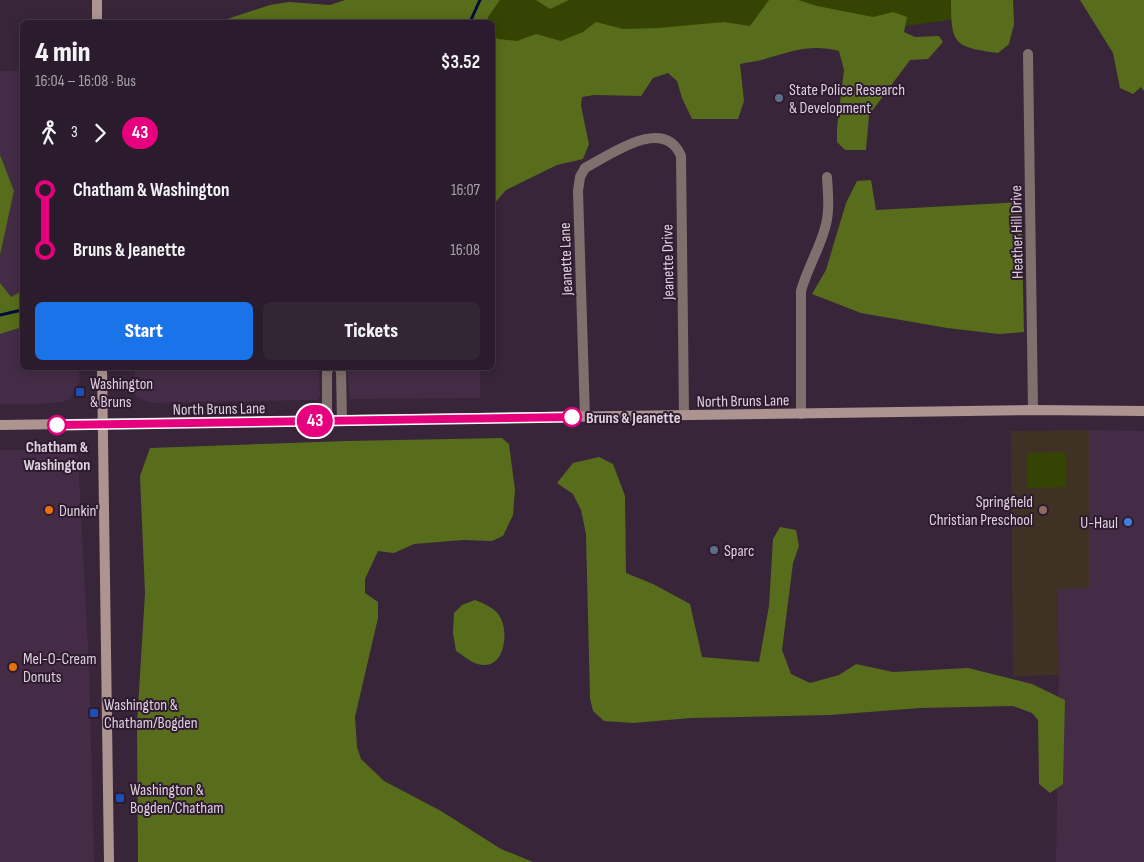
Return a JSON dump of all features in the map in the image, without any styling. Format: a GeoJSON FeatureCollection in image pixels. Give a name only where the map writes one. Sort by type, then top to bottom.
{"type":"FeatureCollection","features":[{"type":"Feature","properties":{"kind":"main road"},"geometry":{"type":"LineString","coordinates":[[97,0],[97,20]]}},
{"type":"Feature","properties":{"kind":"main road"},"geometry":{"type":"LineString","coordinates":[[102,370],[109,862]]}},
{"type":"Feature","properties":{"kind":"main road","name":"North Bruns Lane"},"geometry":{"type":"LineString","coordinates":[[0,425],[1033,410],[1144,411]]}},
{"type":"Feature","properties":{"kind":"street","name":"Heather Hill Drive"},"geometry":{"type":"LineString","coordinates":[[1028,54],[1033,410]]}},
{"type":"Feature","properties":{"kind":"street","name":"Jeanette Drive"},"geometry":{"type":"LineString","coordinates":[[643,138],[659,137],[670,141],[677,146],[681,156],[684,415]]}},
{"type":"Feature","properties":{"kind":"street","name":"Jeanette Lane"},"geometry":{"type":"LineString","coordinates":[[585,417],[578,191],[580,177],[585,168],[643,138]]}},
{"type":"Feature","properties":{"kind":"street"},"geometry":{"type":"LineString","coordinates":[[801,414],[801,290],[804,278],[826,226],[828,212],[827,177]]}},
{"type":"Feature","properties":{"kind":"street"},"geometry":{"type":"LineString","coordinates":[[328,370],[328,421]]}},
{"type":"Feature","properties":{"kind":"street"},"geometry":{"type":"LineString","coordinates":[[340,370],[342,420]]}},
{"type":"Feature","properties":{"kind":"shaded area"},"geometry":{"type":"Polygon","coordinates":[[[0,71],[20,71],[20,292],[11,298],[0,283],[0,255],[14,191],[0,155],[0,71]]]}},
{"type":"Feature","properties":{"kind":"shaded area"},"geometry":{"type":"Polygon","coordinates":[[[20,328],[20,370],[79,370],[80,381],[70,399],[62,402],[40,404],[0,404],[0,334],[20,328]]]}},
{"type":"Feature","properties":{"kind":"shaded area"},"geometry":{"type":"Polygon","coordinates":[[[135,370],[319,370],[320,396],[317,400],[151,403],[135,395],[135,370]]]}},
{"type":"Feature","properties":{"kind":"shaded area"},"geometry":{"type":"Polygon","coordinates":[[[347,370],[480,370],[480,398],[350,399],[347,370]]]}},
{"type":"Feature","properties":{"kind":"shaded area"},"geometry":{"type":"Polygon","coordinates":[[[1089,430],[1144,431],[1144,862],[1056,862],[1059,675],[1057,588],[1089,588],[1089,430]]]}},
{"type":"Feature","properties":{"kind":"shaded area"},"geometry":{"type":"Polygon","coordinates":[[[1089,430],[1089,588],[1057,589],[1059,675],[1013,676],[1011,431],[1089,430]]]}},
{"type":"Feature","properties":{"kind":"shaded area"},"geometry":{"type":"Polygon","coordinates":[[[0,450],[60,450],[71,452],[78,458],[89,664],[94,862],[0,862],[0,450]]]}},
{"type":"Feature","properties":{"kind":"green space"},"geometry":{"type":"Polygon","coordinates":[[[345,0],[500,0],[488,17],[488,20],[224,20],[270,5],[289,2],[330,5],[345,0]]]}},
{"type":"Feature","properties":{"kind":"green space"},"geometry":{"type":"Polygon","coordinates":[[[371,0],[958,0],[957,19],[495,82],[495,20],[309,20],[371,0]]]}},
{"type":"Feature","properties":{"kind":"green space"},"geometry":{"type":"Polygon","coordinates":[[[536,0],[569,0],[550,9],[536,0]]]}},
{"type":"Feature","properties":{"kind":"green space"},"geometry":{"type":"Polygon","coordinates":[[[769,0],[798,0],[817,6],[873,17],[893,12],[907,17],[904,32],[915,37],[939,36],[943,42],[928,59],[910,60],[869,115],[866,150],[845,150],[837,142],[844,70],[839,51],[820,48],[803,49],[740,64],[744,101],[738,119],[692,119],[682,98],[677,81],[668,73],[653,78],[641,96],[594,95],[582,97],[581,106],[589,144],[583,159],[557,165],[506,190],[495,203],[495,37],[498,39],[517,41],[536,34],[561,41],[583,32],[596,22],[623,29],[724,22],[750,26],[769,0]]]}},
{"type":"Feature","properties":{"kind":"green space"},"geometry":{"type":"Polygon","coordinates":[[[951,0],[1013,0],[1014,24],[1009,44],[998,53],[972,49],[958,41],[952,26],[951,0]]]}},
{"type":"Feature","properties":{"kind":"green space"},"geometry":{"type":"Polygon","coordinates":[[[1080,0],[1144,0],[1144,91],[1141,87],[1133,94],[1120,88],[1113,53],[1080,0]]]}},
{"type":"Feature","properties":{"kind":"green space"},"geometry":{"type":"Polygon","coordinates":[[[0,155],[14,191],[0,255],[0,155]]]}},
{"type":"Feature","properties":{"kind":"green space"},"geometry":{"type":"Polygon","coordinates":[[[871,180],[876,210],[1021,202],[1024,332],[999,334],[947,328],[861,313],[812,294],[826,270],[846,203],[857,181],[871,180]]]}},
{"type":"Feature","properties":{"kind":"green space"},"geometry":{"type":"Polygon","coordinates":[[[0,283],[11,297],[20,292],[20,328],[0,334],[0,283]]]}},
{"type":"Feature","properties":{"kind":"green space"},"geometry":{"type":"Polygon","coordinates":[[[502,438],[509,444],[515,490],[513,515],[503,536],[492,541],[463,540],[414,544],[394,553],[378,551],[365,579],[365,593],[378,602],[378,618],[355,717],[357,747],[361,759],[384,781],[441,811],[501,849],[533,862],[138,862],[137,724],[145,593],[140,476],[150,448],[502,438]]]}},
{"type":"Feature","properties":{"kind":"green space"},"geometry":{"type":"Polygon","coordinates":[[[1065,452],[1066,487],[1028,488],[1027,453],[1065,452]]]}},
{"type":"Feature","properties":{"kind":"green space"},"geometry":{"type":"Polygon","coordinates":[[[599,457],[613,464],[625,496],[626,573],[653,584],[690,604],[702,657],[759,662],[769,606],[773,539],[780,527],[796,530],[799,546],[793,563],[782,650],[791,674],[810,683],[839,675],[856,664],[893,672],[968,668],[1032,684],[1065,700],[1063,784],[1050,793],[1039,784],[1038,720],[1032,713],[1013,706],[920,708],[830,715],[691,718],[633,723],[604,721],[593,711],[590,698],[586,534],[581,510],[573,494],[557,483],[573,463],[599,457]]]}},
{"type":"Feature","properties":{"kind":"green space"},"geometry":{"type":"Polygon","coordinates":[[[475,600],[493,609],[503,623],[503,647],[496,660],[490,664],[476,664],[456,651],[453,633],[454,613],[462,605],[475,600]]]}},
{"type":"Feature","properties":{"kind":"waterway"},"geometry":{"type":"LineString","coordinates":[[471,20],[480,0]]}},
{"type":"Feature","properties":{"kind":"waterway"},"geometry":{"type":"LineString","coordinates":[[0,315],[20,310]]}},
{"type":"Feature","properties":{"kind":"bus line","name":"43"},"geometry":{"type":"LineString","coordinates":[[57,425],[572,417]]}},
{"type":"Feature","properties":{"kind":"place","name":"State Police Research & Development"},"geometry":{"type":"Point","coordinates":[779,98]}},
{"type":"Feature","properties":{"kind":"place","name":"Washington & Bruns"},"geometry":{"type":"Point","coordinates":[80,392]}},
{"type":"Feature","properties":{"kind":"place","name":"Bruns & Jeanette"},"geometry":{"type":"Point","coordinates":[572,417]}},
{"type":"Feature","properties":{"kind":"place","name":"Chatham & Washington"},"geometry":{"type":"Point","coordinates":[57,425]}},
{"type":"Feature","properties":{"kind":"place","name":"Dunkin'"},"geometry":{"type":"Point","coordinates":[49,510]}},
{"type":"Feature","properties":{"kind":"place","name":"Springfield Christian Preschool"},"geometry":{"type":"Point","coordinates":[1043,510]}},
{"type":"Feature","properties":{"kind":"place","name":"U-Haul"},"geometry":{"type":"Point","coordinates":[1128,522]}},
{"type":"Feature","properties":{"kind":"place","name":"Sparc"},"geometry":{"type":"Point","coordinates":[714,550]}},
{"type":"Feature","properties":{"kind":"place","name":"Mel-O-Cream Donuts"},"geometry":{"type":"Point","coordinates":[13,667]}},
{"type":"Feature","properties":{"kind":"place","name":"Washington & Chatham/Bogden"},"geometry":{"type":"Point","coordinates":[94,713]}},
{"type":"Feature","properties":{"kind":"place","name":"Washington & Bogden/Chatham"},"geometry":{"type":"Point","coordinates":[120,798]}}]}
